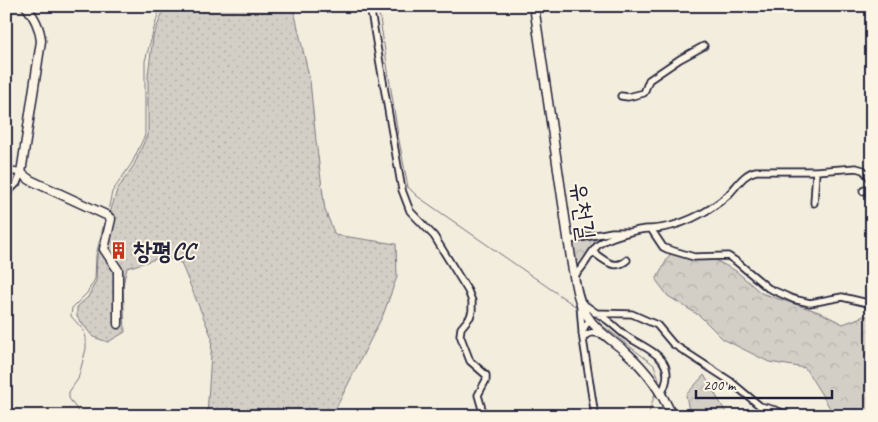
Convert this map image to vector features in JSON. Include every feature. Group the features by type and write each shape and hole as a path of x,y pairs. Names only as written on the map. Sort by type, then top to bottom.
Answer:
{"street":[{"path":"6,194 17,183 21,173 41,41 36,22 26,6"},
{"name":"유천길","path":"534,6 574,276 580,301 590,320 603,335 636,362 658,390 672,416"},
{"path":"371,12 402,190 410,211 438,242 470,295 472,311 470,317 461,328 460,335 470,360 486,375 486,380 478,395 484,416"},
{"path":"621,96 628,97 644,93 649,80 680,59 704,46"},
{"path":"6,168 21,173 30,180 111,219 104,249 118,270 118,324"},
{"path":"574,276 582,270 599,244 631,233 676,224 709,208 730,193 747,173 756,171 856,168 863,170 872,180"},
{"path":"814,203 816,170"},
{"path":"863,191 872,186"},
{"path":"651,228 663,247 667,249 694,257 724,256 732,258 768,288 799,301 814,303 842,297 872,304"},
{"path":"569,240 612,232 631,233"},
{"path":"593,252 618,266 627,260"},
{"path":"580,301 627,336 658,354 664,362 666,374 666,387 658,390"},
{"path":"580,301 583,336 595,416"},
{"path":"595,313 632,314 657,325 677,348 730,381 760,406 790,416"},
{"path":"583,336 586,324 590,320"},
{"path":"583,336 591,332 603,335"}],"green space":[{"path":"165,6 293,6 310,81 325,210 335,235 396,244 397,277 383,315 332,416 207,416 212,338 181,263 162,257 127,268 123,285 125,332 108,342 93,337 77,317 77,307 88,297 96,281 97,256 117,190 134,165 148,133 148,75 153,37"},
{"path":"614,234 600,241 576,272 572,244"},
{"path":"670,254 706,255 736,271 761,293 819,312 843,324 864,316 872,316 872,416 835,416 805,368 769,362 723,339 700,316 668,296 656,280"},
{"path":"704,375 728,416 690,416 686,395"}],"waterway":[{"path":"108,211 112,192 132,163 145,135 145,61 161,6"},
{"path":"378,6 408,187 417,196 578,308"},
{"path":"81,416 69,398 69,392 78,379 86,349 86,338 84,331 71,316 72,308 87,293 95,279 96,255 105,220"},
{"path":"594,319 654,365 659,379 658,384"},
{"path":"648,416 656,390"}],"place":[{"name":"창평CC","path":"119,251"}]}
